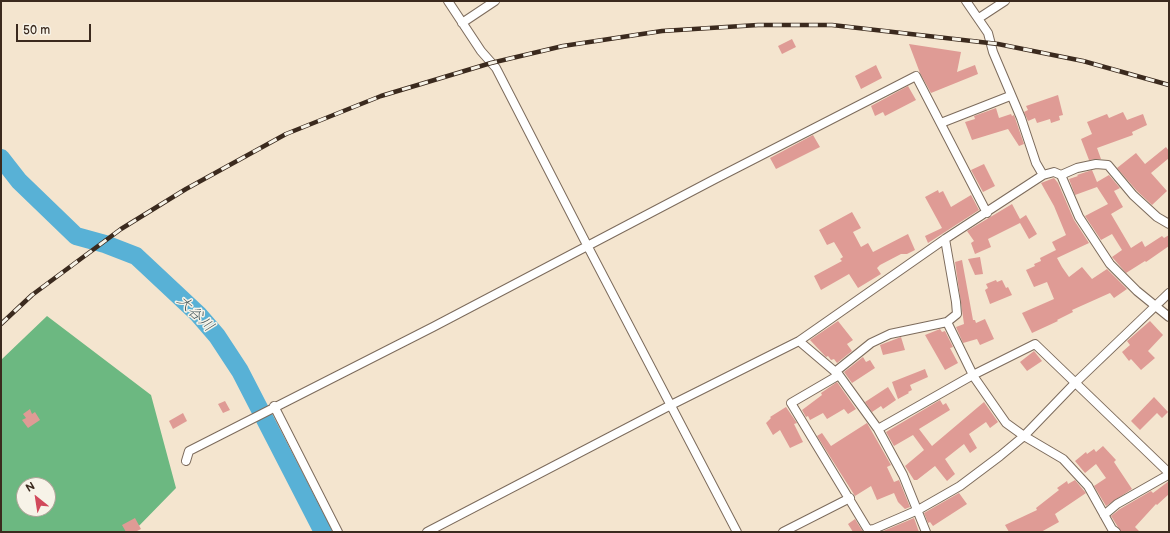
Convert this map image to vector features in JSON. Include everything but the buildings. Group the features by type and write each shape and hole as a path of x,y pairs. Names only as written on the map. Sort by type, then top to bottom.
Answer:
{"street":[{"path":"448,1 481,51 496,68 586,245 737,532"},
{"path":"462,23 495,1"},
{"path":"966,1 988,32 993,52 1010,96 1021,118 1036,163 1043,175"},
{"path":"979,18 1004,1"},
{"path":"186,461 189,451 916,76 987,212"},
{"path":"941,124 1010,96"},
{"path":"1061,176 1077,168 1096,164 1108,165 1132,195 1157,217 1169,224"},
{"path":"427,532 671,405 799,342 945,239 1043,175 1054,172 1061,176 1079,217 1110,264 1169,317"},
{"path":"945,239 957,314 947,322 890,334 871,343 837,374 791,403 868,530 918,510 960,486 1024,436 1076,382 1169,293"},
{"path":"947,322 973,375 1006,423 1024,436 1063,459 1088,486 1104,515 1116,532"},
{"path":"799,342 837,374 878,429 903,475 926,532"},
{"path":"878,429 973,375 1035,344 1167,471 1168,475 1117,504 1104,515"},
{"path":"272,408 338,532"},
{"path":"783,532 850,498"}],"green space":[{"path":"47,316 151,395 176,488 133,532 1,532 1,360"}],"waterway":[{"name":"大谷川","path":"1,158 19,181 76,236 105,244 136,256 198,314 217,336 240,371 323,532"}],"railway":[{"path":"1,324 32,295 121,229 186,189 286,134 381,96 491,63 563,46 662,31 758,25 832,25 998,44 1083,61 1169,85"}]}
